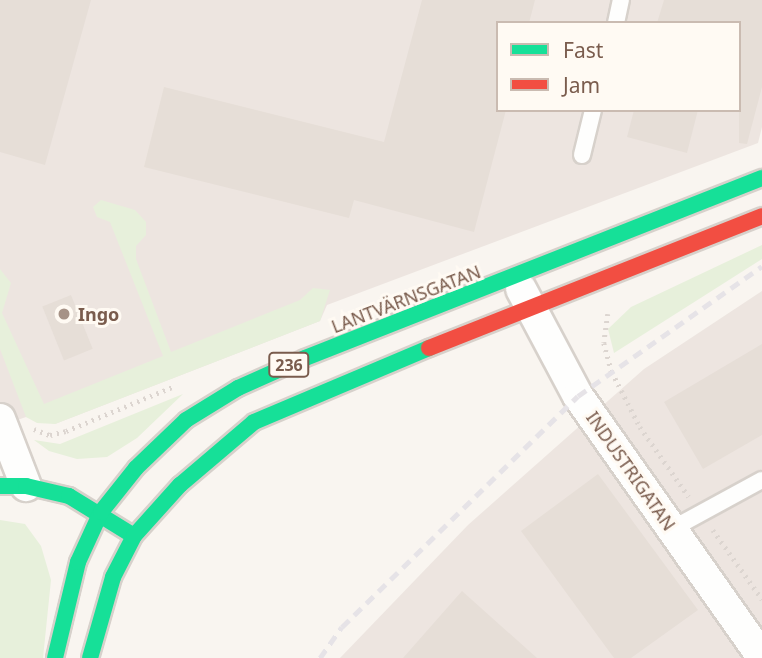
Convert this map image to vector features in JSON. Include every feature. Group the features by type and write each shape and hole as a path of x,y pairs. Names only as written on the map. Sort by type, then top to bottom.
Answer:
{"main road":[{"name":"LANTVÄRNSGATAN","path":"101,512 136,468 186,420 238,388 762,178"},
{"name":"236","path":"90,658 113,577 134,536 209,457 254,422 762,215"},
{"path":"13,486 69,496 101,512 134,536"},
{"name":"236","path":"55,658 78,562 101,512"}],"street":[{"name":"INDUSTRIGATAN","path":"515,277 578,396 762,657"},
{"path":"0,419 13,486"}],"lane":[{"path":"616,21 621,0"},
{"path":"582,155 593,112"},
{"path":"672,530 762,481"}],"path":[{"path":"613,310 605,316 603,328 612,372 640,427 762,599"}],"shaded area":[{"path":"0,0 762,0 762,127 758,143 327,305 320,321 55,424 26,417 0,426"},
{"path":"762,291 762,658 340,658 468,525 644,369"}],"green space":[{"path":"101,200 135,210 146,222 146,235 136,246 136,259 171,352 300,300 313,288 330,290 320,321 55,424 37,423 26,417 0,349 0,269 11,283 2,313 44,404 163,356 110,222 97,217 93,207"},
{"path":"762,245 762,259 614,353 608,329 631,307"},
{"path":"183,394 137,438 107,457 77,459 49,451 34,440 60,444"},
{"path":"0,520 25,524 41,546 51,580 43,658 0,658"}],"building":[{"path":"0,0 91,0 45,165 0,152"},
{"path":"422,0 535,0 530,21 496,21 496,112 505,112 474,232 354,200 349,218 144,167 164,87 384,142"},
{"path":"664,0 762,0 762,87 747,144 739,143 741,21 658,21"},
{"path":"633,112 697,112 687,153 627,137"},
{"path":"71,295 93,349 64,360 42,307"},
{"path":"762,344 762,435 703,469 664,402"},
{"path":"598,474 698,610 631,658 614,658 521,531"},
{"path":"462,591 537,658 403,658"}],"railway":[{"path":"320,658 342,627 578,396 762,266"}],"traffic: fast":[{"path":"55,658 78,562 101,512 136,468 186,420 238,388 305,358 762,178"},
{"path":"90,658 113,577 134,536 180,485 254,422 429,348"},
{"path":"0,486 26,486 69,496 134,536"}],"traffic: jam":[{"path":"429,348 762,216"}],"place":[{"name":"Ingo","path":"64,314"}]}
